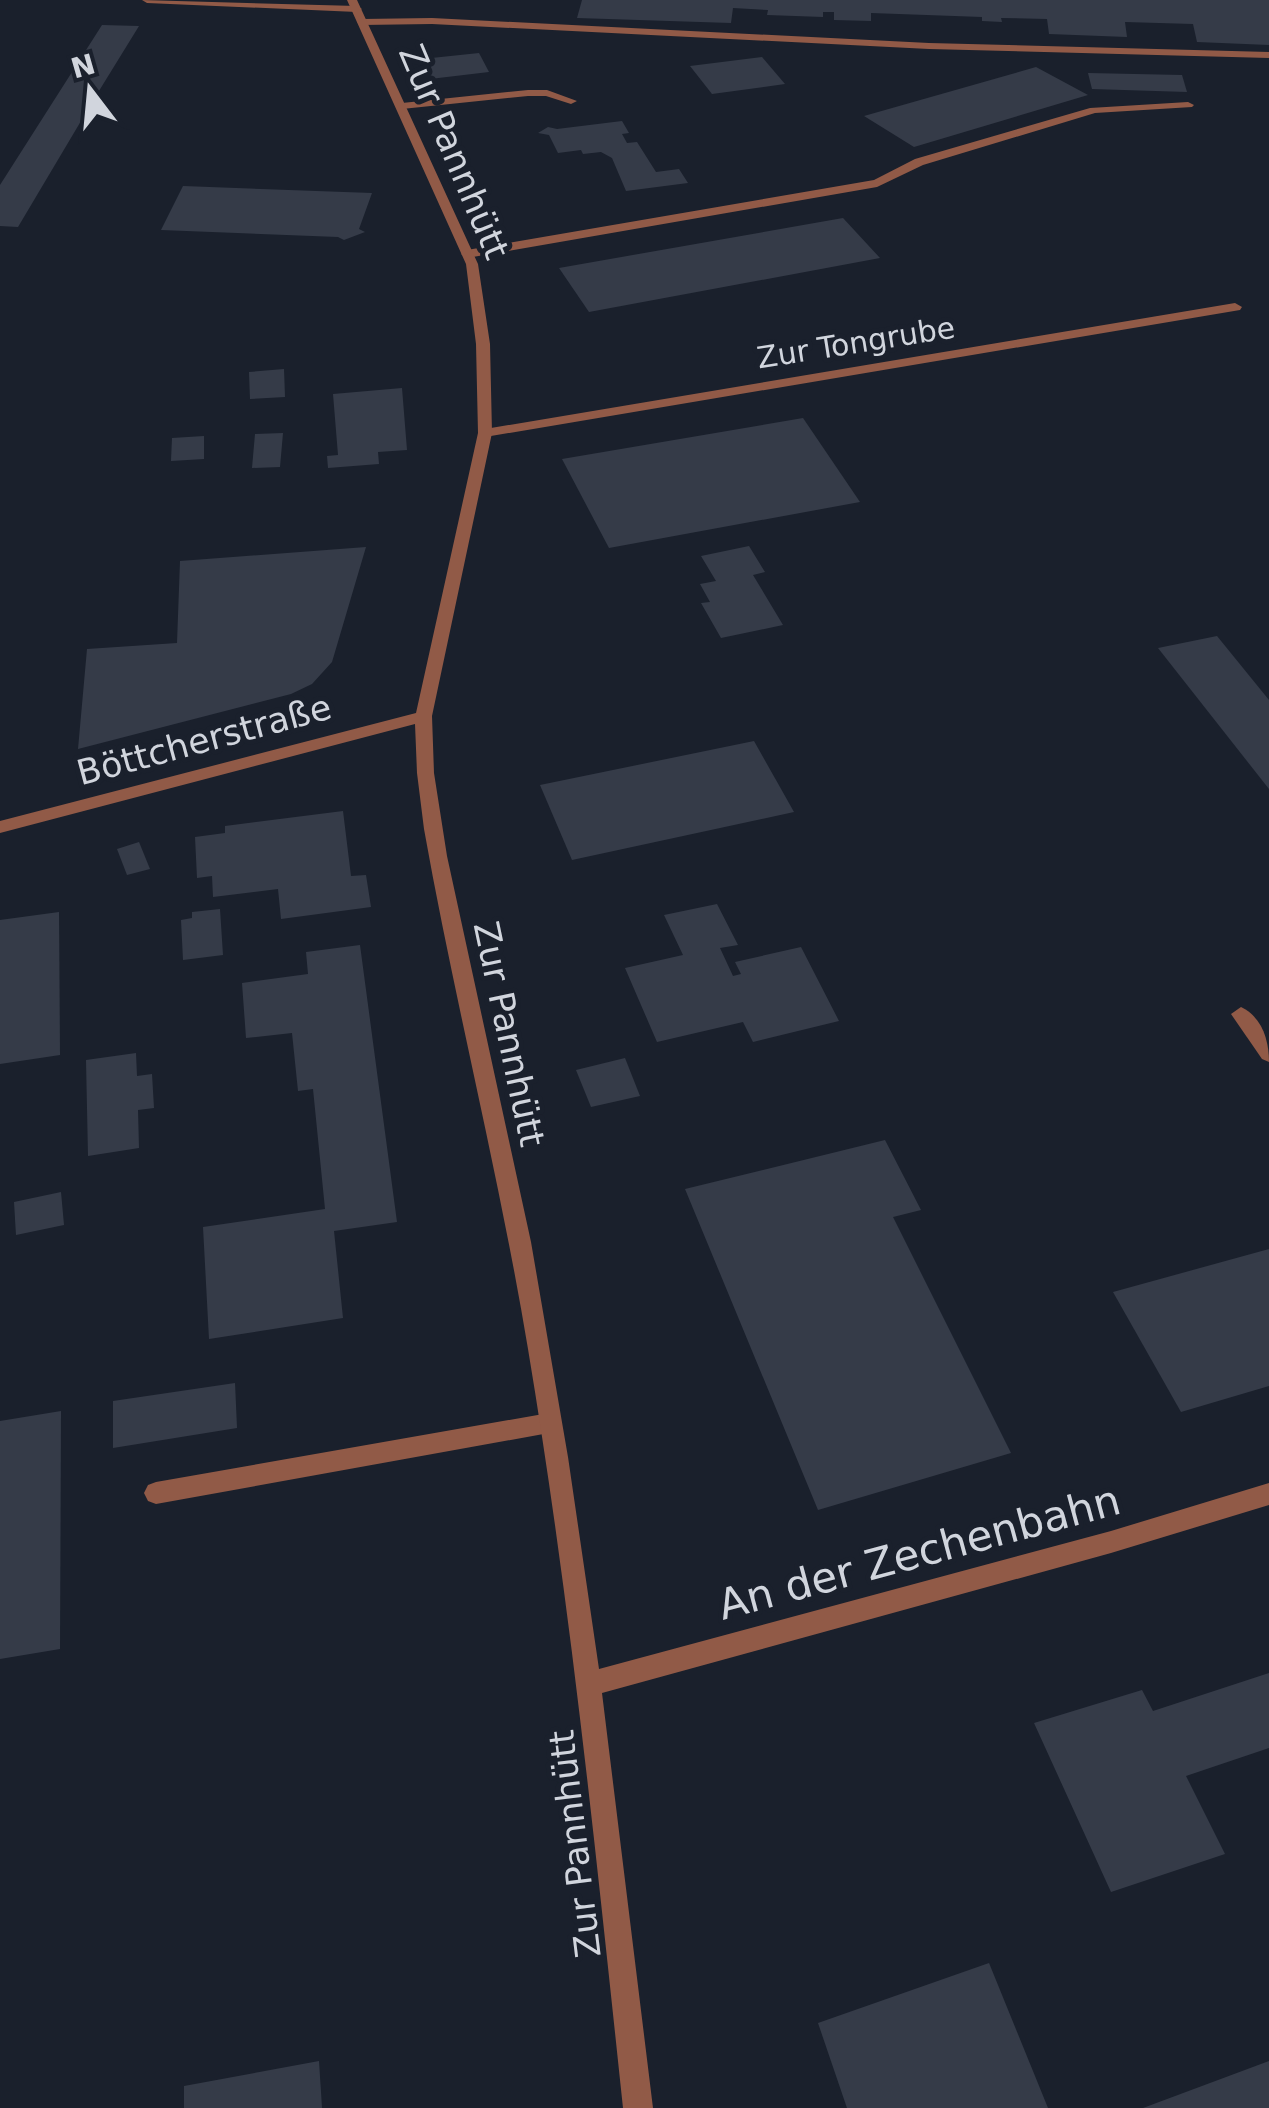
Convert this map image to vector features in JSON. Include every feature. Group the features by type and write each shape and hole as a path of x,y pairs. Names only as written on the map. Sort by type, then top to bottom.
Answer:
{"street":[{"path":"146,0 357,10 432,21 929,46 1269,55"},
{"name":"Zur Pannhütt","path":"357,10 467,254 483,344 485,433 424,716 422,756 434,840 520,1243 549,1423 590,1684 638,2108"},
{"path":"402,106 528,93 547,93 571,101"},
{"path":"467,254 877,183 919,162 1094,110 1188,105"},
{"name":"Zur Tongrube","path":"485,433 1235,308"},
{"name":"Böttcherstraße","path":"0,826 424,716"},
{"path":"1241,1014 1269,1054"},
{"path":"156,1493 549,1423"},
{"name":"An der Zechenbahn","path":"590,1684 1111,1542 1269,1494"}],"building":[{"path":"582,0 1269,0 1269,45 1197,42 1193,24 1125,22 1127,37 1049,34 1047,19 1001,18 1002,22 982,21 982,17 871,13 871,21 834,20 834,12 823,12 823,17 767,15 768,10 733,8 731,23 577,18"},
{"path":"102,25 139,26 94,99 104,99 91,122 81,121 18,227 0,226 0,185"},
{"path":"479,53 489,72 430,79 422,59"},
{"path":"762,57 785,84 712,94 690,66"},
{"path":"1036,67 1088,95 914,147 864,116"},
{"path":"1088,73 1182,75 1187,92 1092,89"},
{"path":"622,121 629,133 622,134 627,143 637,142 656,172 679,169 688,183 626,191 612,158 601,152 583,154 581,150 558,153 549,135 538,133 548,127"},
{"path":"183,186 372,193 359,229 365,232 344,240 161,230"},
{"path":"843,218 880,258 589,312 559,268"},
{"path":"284,369 285,397 250,399 249,372"},
{"path":"402,388 407,450 378,452 379,464 328,468 327,456 338,455 333,394"},
{"path":"803,418 860,502 609,548 562,459"},
{"path":"283,433 280,467 252,468 255,434"},
{"path":"204,436 204,459 171,461 172,438"},
{"path":"749,546 765,572 753,575 783,625 721,638 701,603 710,602 700,584 716,581 701,556"},
{"path":"366,547 332,662 312,684 291,694 78,749 87,649 177,643 180,561"},
{"path":"1217,636 1269,700 1269,789 1158,648"},
{"path":"754,741 794,812 572,860 540,785"},
{"path":"343,811 351,876 366,875 371,907 281,919 278,889 213,897 212,876 197,878 195,837 225,833 225,826"},
{"path":"139,842 150,869 127,875 117,849"},
{"path":"717,904 738,945 720,948 733,976 741,974 735,962 801,947 839,1021 753,1042 743,1022 657,1042 625,968 683,955 664,915"},
{"path":"220,909 223,955 183,960 181,920 192,918 192,912"},
{"path":"59,912 60,1055 0,1064 0,920"},
{"path":"360,945 397,1222 334,1231 343,1318 209,1339 203,1227 325,1209 313,1089 298,1091 292,1033 246,1038 242,983 308,974 306,952"},
{"path":"136,1053 137,1076 152,1074 154,1108 138,1110 139,1148 88,1156 86,1060"},
{"path":"625,1058 640,1096 591,1107 576,1070"},
{"path":"885,1140 921,1210 893,1217 1011,1453 818,1510 685,1189"},
{"path":"61,1192 64,1225 16,1235 14,1202"},
{"path":"1269,1249 1269,1386 1181,1412 1113,1292"},
{"path":"235,1383 237,1428 113,1448 113,1401"},
{"path":"61,1411 60,1649 0,1659 0,1421"},
{"path":"1269,1673 1269,1748 1186,1776 1225,1854 1111,1892 1034,1723 1142,1690 1153,1711"},
{"path":"989,1963 1048,2108 847,2108 818,2023"},
{"path":"319,2061 322,2108 184,2108 184,2086"},
{"path":"1269,2061 1269,2108 1143,2108"}]}
